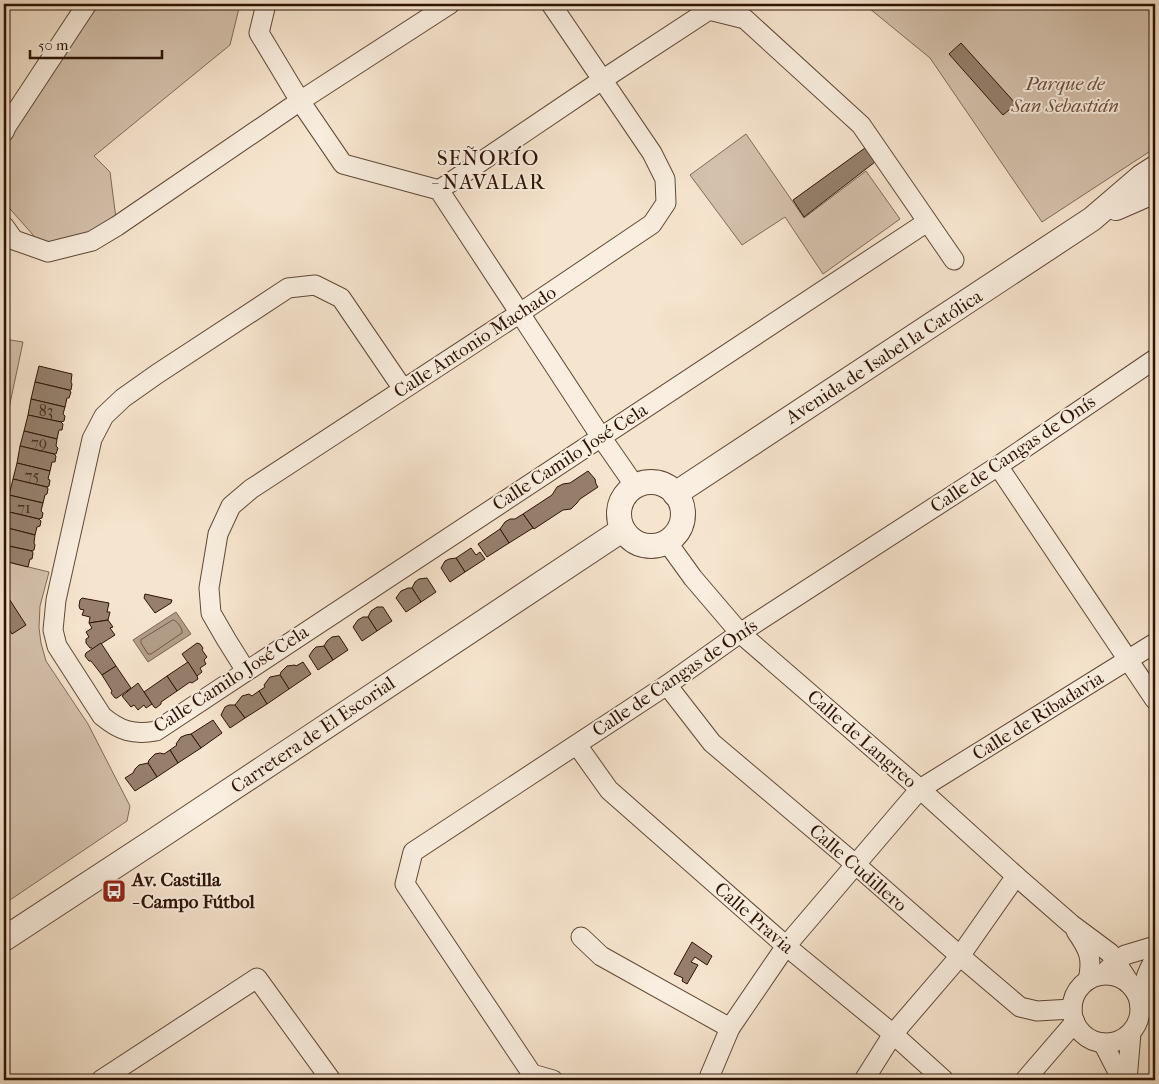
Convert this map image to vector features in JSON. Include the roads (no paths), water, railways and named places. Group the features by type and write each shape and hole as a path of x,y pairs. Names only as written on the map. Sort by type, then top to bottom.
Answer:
{"street":[{"path":"4,132 87,4"},
{"path":"266,4 259,33 300,101 343,164 439,190 635,486"},
{"path":"4,226 14,240 48,252 92,241 118,226 300,101 450,4"},
{"name":"Calle Antonio Machado","path":"246,671 211,613 209,588 218,534 231,506 251,489 652,224 666,203 666,180 652,153 550,4"},
{"path":"439,190 709,10 745,19 861,125 954,260"},
{"name":"Avenida de Isabel la Católica","path":"676,494 1092,219 1141,177 1155,168"},
{"name":"Avenida de Isabel la Católica","path":"1092,219 1155,191"},
{"name":"Calle Camilo José Cela","path":"403,389 342,298 315,285 288,288 157,374 123,398 104,416 92,439 56,600 53,630 57,646 102,716 112,725 133,732 156,731 927,222"},
{"name":"Calle de Cangas de Onís","path":"553,1080 532,1074 405,884 413,852 667,685 740,632 998,466 1155,359"},
{"path":"998,466 1155,700"},
{"path":"657,483 667,487 676,494 681,504 683,515 681,526 667,542 655,546 642,545 631,539 622,530 619,510 627,492 635,486 657,483"},
{"name":"Carretera de El Escorial","path":"4,939 622,530"},
{"name":"Calle de Langreo","path":"667,542 694,578 740,632 1071,924"},
{"name":"Calle de Ribadavia","path":"708,1080 730,1028 786,946 920,789 1155,643"},
{"name":"Calle Cudillero","path":"667,685 712,742 1020,1007 1073,1016"},
{"name":"Calle Pravia","path":"577,745 608,790 786,946 944,1080"},
{"path":"864,1080 892,1034 960,956 1016,876"},
{"path":"1071,924 1110,953 1116,963 1137,997 1140,1015 1131,1033 1123,1039 1113,1042 1094,1041 1086,1037 1079,1030 1073,1016 1074,998 1080,988 1116,963 1125,955 1151,951"},
{"path":"1071,924 1083,942 1090,958 1094,978"},
{"path":"581,937 601,956 730,1028"},
{"path":"1094,941 1115,949 1151,951"},
{"path":"1137,997 1146,976 1151,951"},
{"path":"1094,978 1109,976 1118,978 1126,982 1137,997"},
{"path":"101,1080 257,978 331,1080"},
{"path":"1025,1080 1073,1016"},
{"path":"1127,1080 1131,1033"},
{"path":"1104,1043 1122,1080"}],"water":[{"path":"176,612 191,634 148,662 133,640"}],"place":[{"name":"Av. Castilla - Campo Fútbol","path":"114,891"}],"district":[{"name":"SEÑORÍO - NAVALAR","path":"488,170"}],"park label":[{"name":"Parque de San Sebastián","path":"1065,95"}]}
